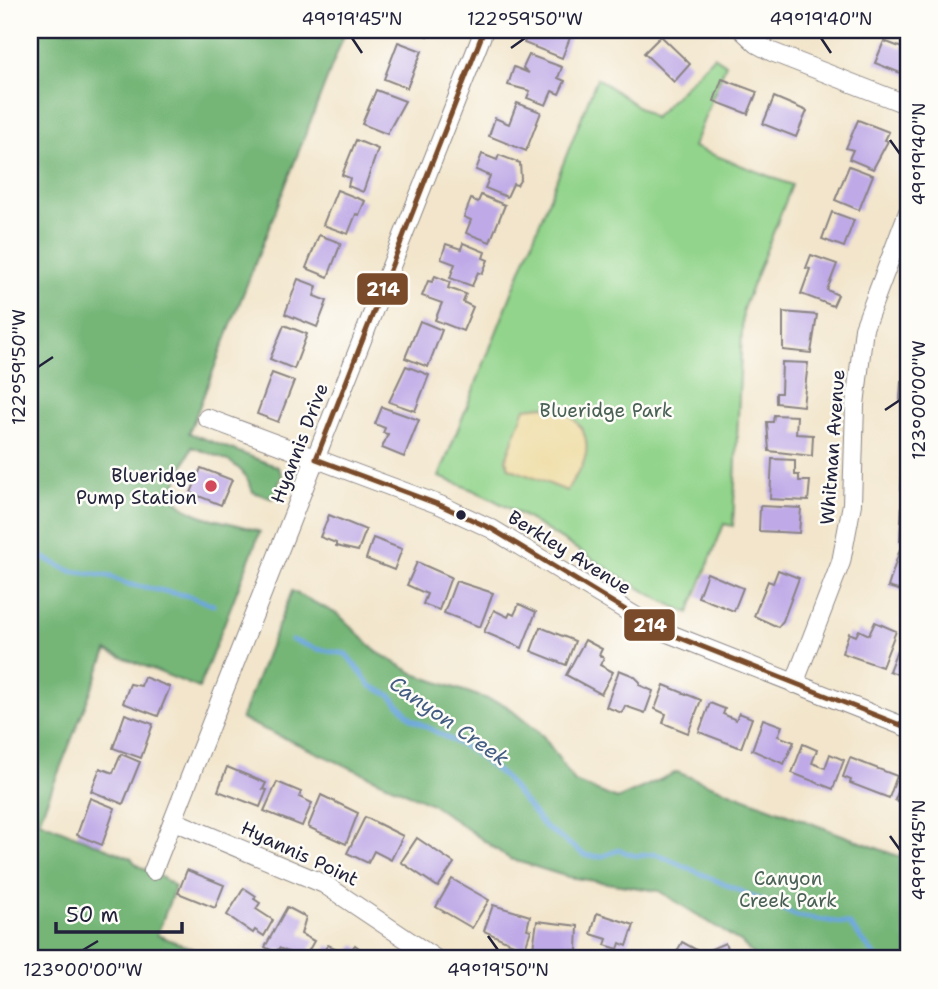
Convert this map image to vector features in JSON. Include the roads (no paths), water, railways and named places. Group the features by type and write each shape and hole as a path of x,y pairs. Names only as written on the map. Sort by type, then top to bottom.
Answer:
{"street":[{"name":"Hyannis Drive","path":"153,871 484,30"},
{"path":"742,30 757,44 772,52 908,104"},
{"name":"Whitman Avenue","path":"794,684 844,553 852,504 855,405 864,328 908,212"},
{"name":"Berkley Avenue","path":"207,418 440,505 492,528 655,628 908,728"},
{"name":"Hyannis Point","path":"174,821 324,884 436,959"}],"waterway":[{"name":"Canyon Creek","path":"30,551 70,571 109,576 127,584 189,596 213,605"},
{"name":"Canyon Creek","path":"292,640 317,649 346,654 371,686 390,695 412,719 472,751 504,777 545,827 585,855 600,857 619,850 636,856 656,854 797,916 849,924 878,959"}],"place":[{"name":"Blueridge Pump Station","path":"211,486"}],"park label":[{"name":"Blueridge Park","path":"606,410"},
{"name":"Canyon Creek Park","path":"788,889"}]}
